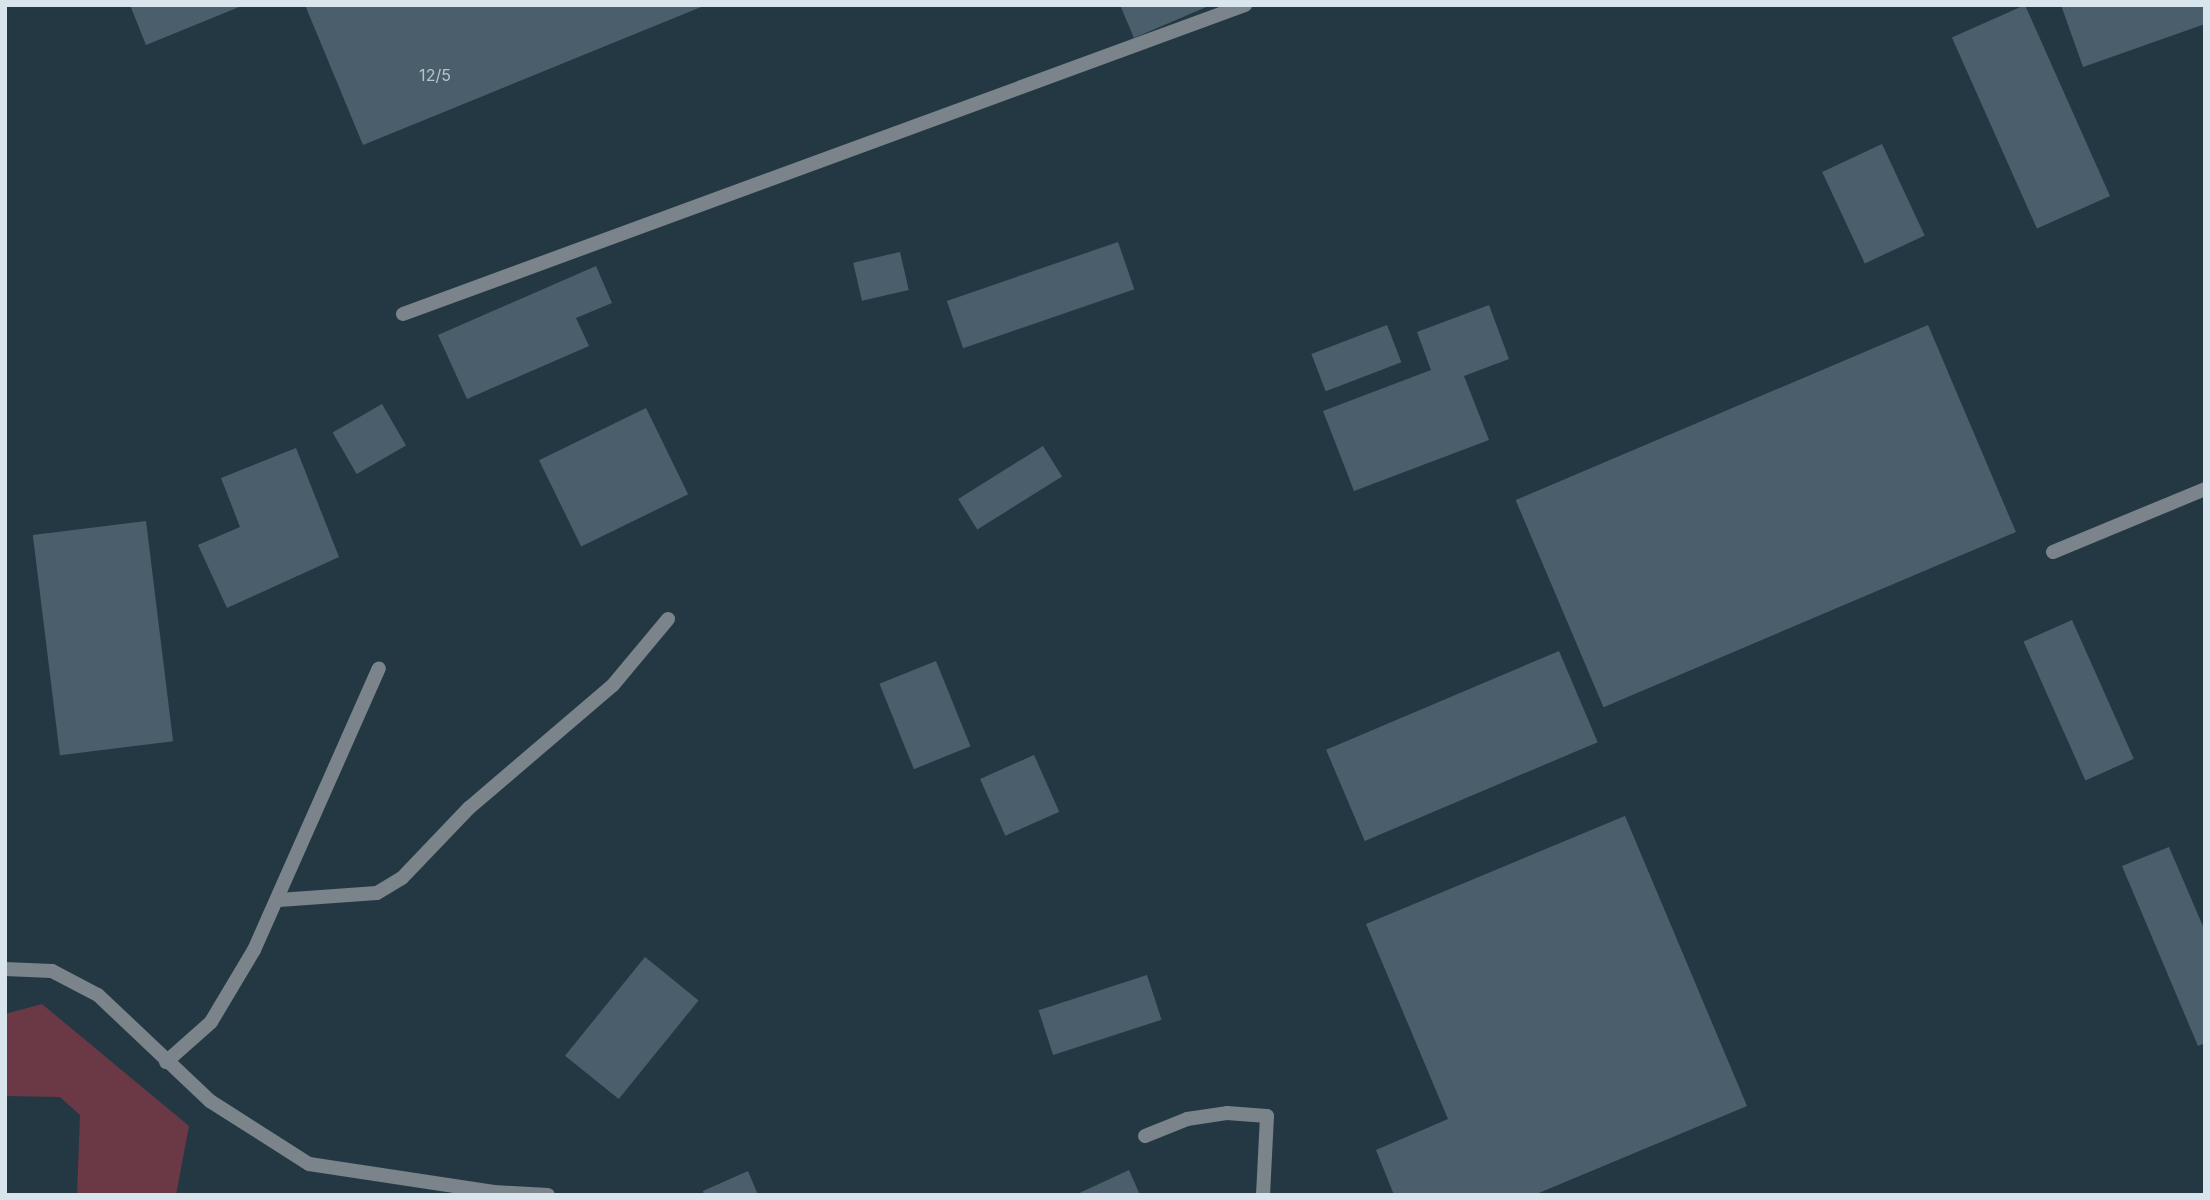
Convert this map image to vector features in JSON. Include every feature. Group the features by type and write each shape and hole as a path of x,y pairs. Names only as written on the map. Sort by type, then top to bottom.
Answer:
{"lane":[{"path":"403,314 1130,51 1245,5"},
{"path":"2053,552 2205,489"},
{"path":"279,900 377,892 402,878 469,808 613,685 668,619"},
{"path":"166,1062 211,1022 279,900 379,668"},
{"path":"5,968 52,971 98,995 210,1101 309,1164 494,1192 548,1195"},
{"path":"1146,1136 1187,1119 1227,1113 1267,1116 1263,1195"}],"shaded area":[{"path":"42,1004 189,1126 176,1195 77,1195 80,1115 60,1097 5,1096 5,1014"}],"building":[{"path":"130,5 244,5 146,45"},
{"path":"305,5 706,5 363,145"},
{"path":"1120,5 1211,5 1134,38"},
{"path":"2025,5 2110,196 2037,228 1952,38"},
{"path":"2061,5 2205,5 2205,24 2083,67"},
{"path":"1882,144 1925,236 1865,263 1822,172"},
{"path":"1118,242 1134,289 963,348 947,301"},
{"path":"900,252 909,290 862,301 853,263"},
{"path":"596,266 612,303 576,318 589,346 467,399 438,335"},
{"path":"1489,305 1509,359 1464,376 1489,440 1354,491 1323,411 1431,370 1417,332"},
{"path":"1387,325 1401,362 1326,391 1311,354"},
{"path":"1928,325 2016,532 1604,707 1516,500"},
{"path":"382,404 406,446 357,474 333,432"},
{"path":"646,408 688,494 581,546 539,460"},
{"path":"1043,446 1062,477 977,530 958,499"},
{"path":"296,448 339,557 227,608 198,545 240,527 221,478"},
{"path":"146,521 173,741 60,755 33,535"},
{"path":"2072,620 2134,759 2085,780 2024,642"},
{"path":"1559,651 1598,742 1365,841 1326,750"},
{"path":"936,661 970,746 914,769 879,684"},
{"path":"1034,755 1059,812 1005,836 980,779"},
{"path":"1625,816 1747,1106 1534,1195 1394,1195 1376,1150 1448,1119 1366,924"},
{"path":"2169,847 2205,931 2205,1043 2198,1046 2122,866"},
{"path":"645,957 699,1000 619,1099 565,1056"},
{"path":"1147,975 1162,1020 1053,1055 1039,1010"},
{"path":"1129,1170 1140,1195 1075,1195"},
{"path":"748,1171 758,1195 704,1195 703,1191"}]}
